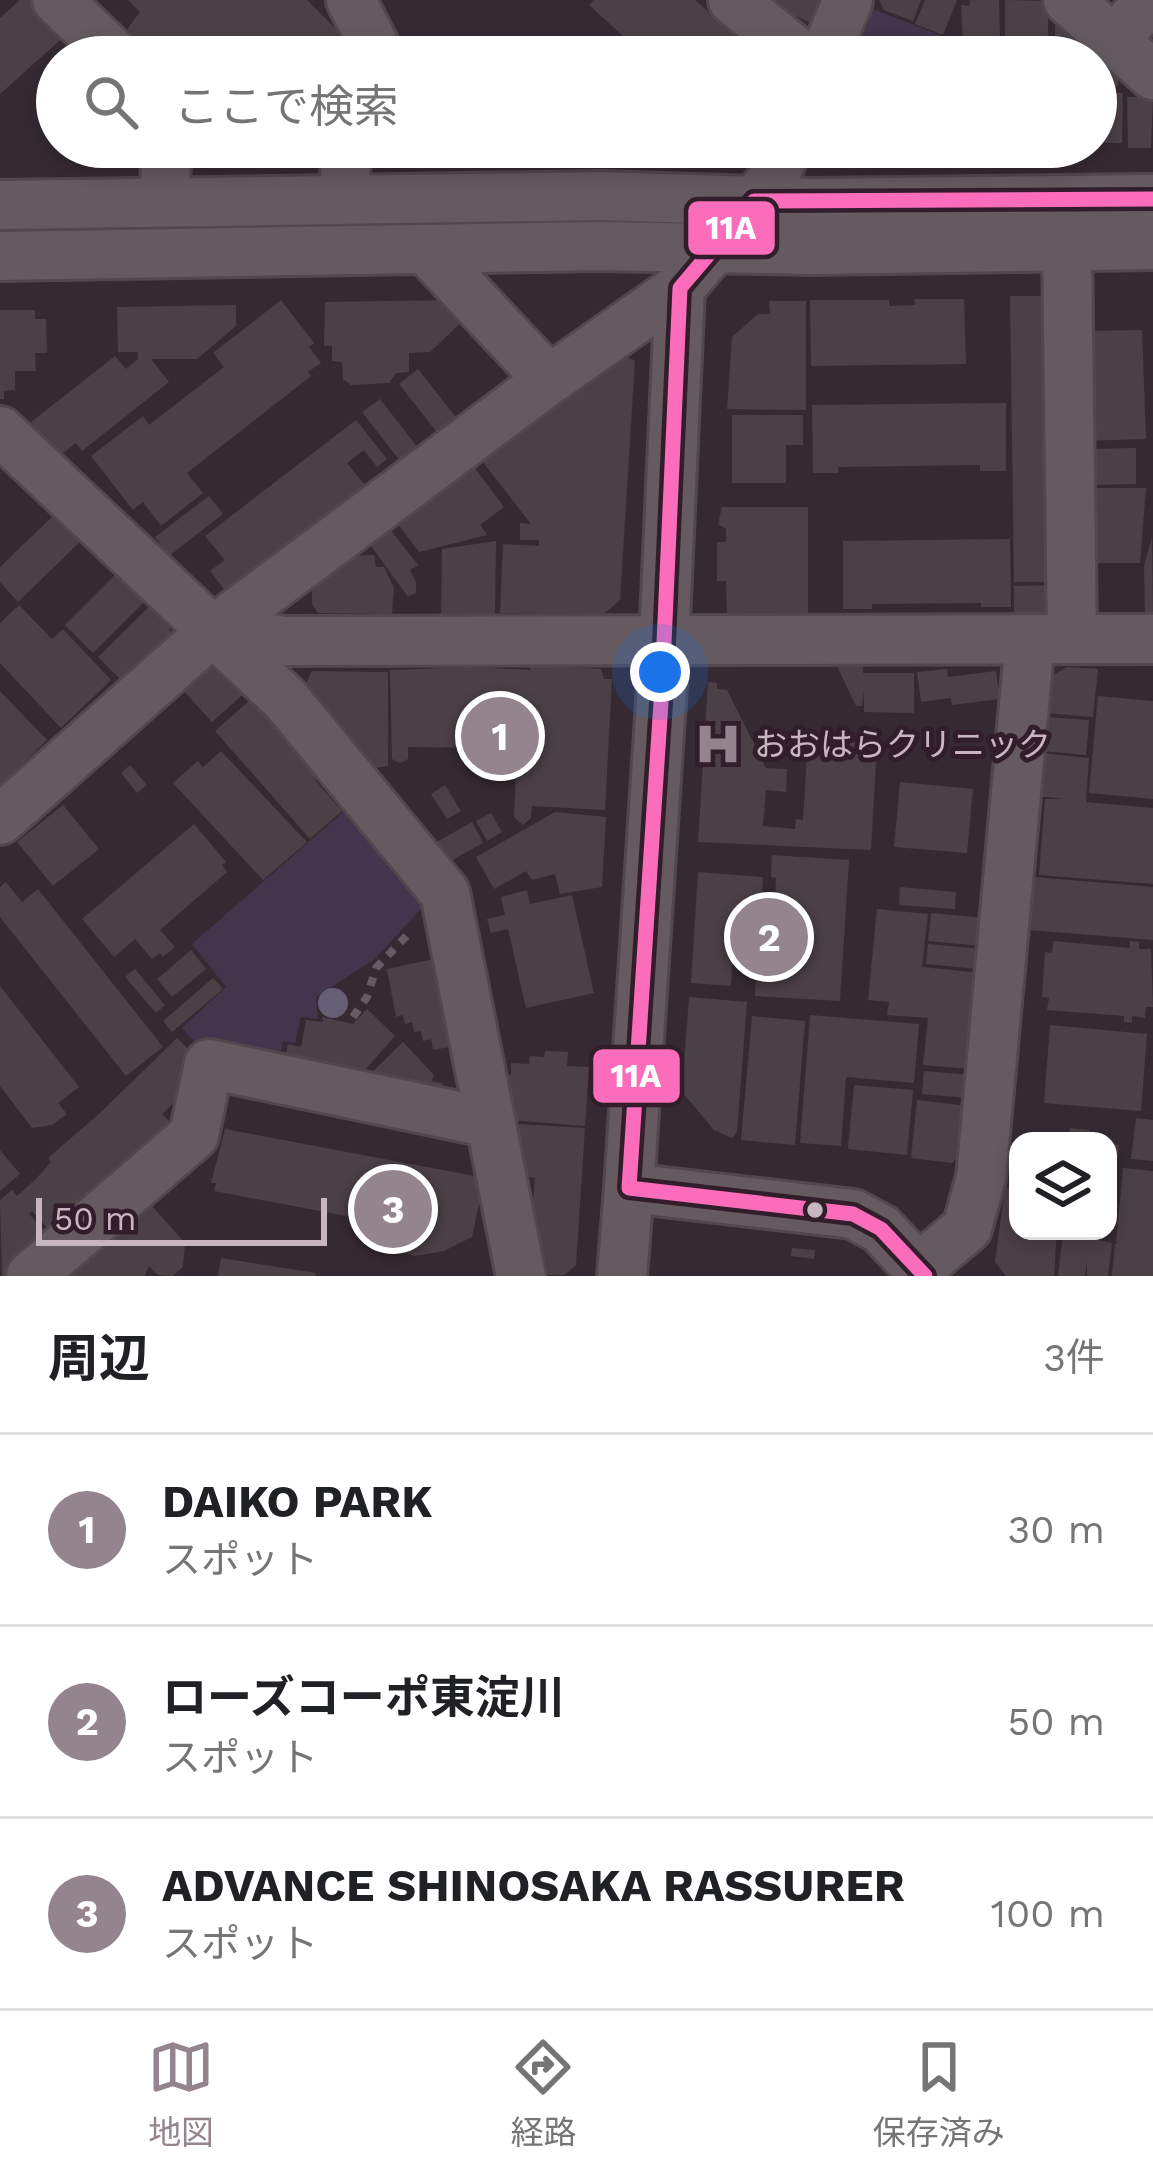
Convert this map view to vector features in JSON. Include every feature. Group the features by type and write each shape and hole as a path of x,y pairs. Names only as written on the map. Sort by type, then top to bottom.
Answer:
{"street":[{"path":"57,0 95,36"},
{"path":"351,0 369,36"},
{"path":"733,0 777,36"},
{"path":"833,36 848,0"},
{"path":"1068,0 1110,36"},
{"path":"1117,36 1150,0"},
{"path":"1117,42 1153,75"},
{"path":"164,202 166,168"},
{"path":"345,168 346,199"},
{"path":"0,820 213,631 680,288 778,168"},
{"path":"0,205 601,196 754,201 1153,199"},
{"path":"628,1188 853,1214 881,1228 922,1272 968,1228 981,1178 1051,639 1066,245"},
{"path":"0,256 600,246 713,250 1153,245"},
{"path":"426,249 549,380"},
{"path":"622,1276 664,640 680,288"},
{"path":"0,431 286,700 445,893 521,1276"},
{"path":"213,631 286,641 1153,639"},
{"path":"32,1276 194,1136 209,1064 490,1123"}],"path":[{"path":"353,1017 367,997 376,968 445,893"}],"shaded area":[{"path":"860,4 942,36 848,36"},
{"path":"351,805 429,900 375,959 316,997 318,1019 301,1017 295,1043 283,1041 276,1070 205,1053 182,1028 226,987 192,944"}],"building":[{"path":"20,0 36,0 67,34 36,36 36,62 0,94 0,18"},
{"path":"128,0 307,0 343,36 128,36 140,12"},
{"path":"594,0 695,0 736,36 623,36 589,5"},
{"path":"759,0 831,0 820,27"},
{"path":"879,0 921,0 913,21 884,10"},
{"path":"925,0 957,0 943,35 915,24"},
{"path":"970,0 999,0 1000,36 963,36 961,5 969,6"},
{"path":"1005,0 1048,1 1048,36 1005,36"},
{"path":"1074,23 1074,36 1055,36 1055,24"},
{"path":"1117,93 1123,93 1122,143 1117,143"},
{"path":"1127,97 1153,97 1151,148 1128,148"},
{"path":"1010,296 1051,296 1058,582 1014,582"},
{"path":"914,299 964,299 966,364 811,366 810,300 889,300 889,306 915,305"},
{"path":"281,300 314,343 309,347 321,363 308,372 311,376 187,473 203,493 161,526 143,502 133,510 91,456 143,416 149,425 224,367 213,353"},
{"path":"457,300 467,317 430,352 409,353 409,372 396,373 389,383 351,385 343,379 342,362 332,361 332,346 324,346 325,302"},
{"path":"769,301 806,301 806,410 727,409 732,337 758,314 770,314"},
{"path":"236,305 236,326 197,359 151,359 169,382 82,451 76,443 58,457 31,422 115,356 126,369 138,359 138,352 118,352 117,307"},
{"path":"0,310 35,310 35,319 46,319 47,353 35,353 36,371 15,371 15,390 4,391 4,399 0,399"},
{"path":"1142,330 1146,439 1081,441 1080,331"},
{"path":"610,349 635,361 620,600 604,614 500,613 503,544 539,546 539,540 520,540 520,523 531,524 476,453"},
{"path":"418,369 462,425 443,440 399,384"},
{"path":"380,399 422,453 404,466 362,412"},
{"path":"1006,403 1006,471 980,471 980,465 838,467 838,473 813,473 812,405"},
{"path":"732,415 803,415 803,445 786,445 786,483 732,483"},
{"path":"356,420 387,459 377,467 364,450 347,463 368,489 229,596 210,571 225,560 205,536"},
{"path":"1136,448 1136,484 1086,485 1086,449"},
{"path":"471,463 504,507 480,525 487,535 419,552 395,520"},
{"path":"1087,488 1146,488 1140,563 1088,563"},
{"path":"209,496 223,514 169,556 155,537"},
{"path":"722,507 808,507 808,616 727,616 726,581 717,581 717,542 726,542 726,529 718,524"},
{"path":"57,512 83,539 18,602 0,582 0,567"},
{"path":"388,527 418,565 410,570 416,593 408,597 369,543"},
{"path":"1152,537 1153,616 1145,616 1144,566"},
{"path":"1010,539 1011,607 872,604 872,609 843,609 843,541"},
{"path":"496,541 495,614 441,614 442,549"},
{"path":"374,555 376,567 384,567 394,588 392,614 318,613 312,604 312,586 326,567 348,564 347,556"},
{"path":"122,568 149,597 93,653 65,625"},
{"path":"1059,585 1050,615 1014,616 1014,586"},
{"path":"156,600 176,621 169,629 180,641 128,687 98,657"},
{"path":"19,605 52,639 63,629 111,680 61,728 0,663 0,623"},
{"path":"205,660 224,664 248,690 212,722 178,685"},
{"path":"836,664 863,665 863,673 914,673 914,713 864,712 864,691 862,706 856,706"},
{"path":"531,665 601,669 604,679 612,679 605,810 532,806 531,818 523,825 514,817 516,772 502,771 503,748 408,747 408,759 400,763 392,759 390,670 530,670"},
{"path":"1067,667 1098,669 1093,717 1045,713 1048,678"},
{"path":"947,669 948,677 996,671 1000,699 952,705 951,698 921,702 917,672"},
{"path":"312,671 388,672 388,766 370,769 303,690"},
{"path":"708,682 727,690 766,768 787,769 786,792 766,790 763,826 795,829 796,819 803,820 807,754 818,755 819,740 877,744 871,850 698,842"},
{"path":"0,691 47,740 0,786"},
{"path":"258,693 325,771 315,780 342,811 310,839 215,731"},
{"path":"1098,696 1153,701 1153,799 1089,793"},
{"path":"1046,717 1089,720 1086,755 1043,751"},
{"path":"221,751 307,842 263,880 173,783 198,761 203,767"},
{"path":"1040,753 1089,758 1086,802 1153,808 1153,884 1039,875 1045,799 1065,799 1037,796"},
{"path":"130,765 147,785 137,793 121,773"},
{"path":"900,782 973,789 967,853 894,847"},
{"path":"445,785 461,811 447,819 431,794"},
{"path":"63,805 99,849 53,886 17,842"},
{"path":"555,812 606,817 602,887 560,894 555,874 532,880 526,871 494,889 476,857"},
{"path":"491,813 502,832 487,841 476,821"},
{"path":"472,822 483,843 445,864 433,844"},
{"path":"194,824 226,862 222,865 227,872 160,930 175,947 163,957 160,953 152,959 135,939 114,957 82,919"},
{"path":"772,855 849,860 840,1001 755,996 756,981 766,982 768,955 733,953 731,986 691,983 698,872 763,877 761,920 774,921"},
{"path":"1034,877 1153,887 1153,940 1029,930"},
{"path":"6,882 22,902 38,889 163,1047 126,1076 0,917 0,887"},
{"path":"900,887 956,892 955,909 899,905"},
{"path":"527,890 530,904 572,895 594,993 526,1008 508,929 491,933 487,919 505,915 501,897"},
{"path":"877,909 928,914 922,967 981,973 971,1069 923,1065 928,1018 887,1015 889,1002 868,1000"},
{"path":"931,913 984,918 982,946 928,941"},
{"path":"1053,941 1130,948 1130,941 1139,942 1139,949 1151,949 1153,1007 1146,1007 1145,1018 1132,1016 1132,1023 1124,1022 1124,1016 1047,1010 1049,998 1042,997 1045,952 1052,953"},
{"path":"928,944 981,949 979,969 926,964"},
{"path":"191,950 206,969 172,997 157,979"},
{"path":"443,957 460,1045 433,1050 431,1039 423,1041 412,1022 405,1024 403,1015 396,1017 387,969"},
{"path":"135,969 165,1005 156,1013 125,977"},
{"path":"213,978 223,989 172,1032 163,1021"},
{"path":"0,986 79,1087 58,1103 67,1114 52,1125 32,1128 0,1086"},
{"path":"689,997 747,1002 737,1132 732,1138 714,1130 682,1092"},
{"path":"367,1009 395,1036 358,1078 284,1062 288,1044 301,1047 306,1020 323,1022 322,1017 353,1024"},
{"path":"810,1015 919,1024 914,1083 846,1077 841,1146 800,1143"},
{"path":"752,1016 805,1021 795,1145 741,1140"},
{"path":"1050,1025 1147,1034 1141,1111 1044,1103"},
{"path":"177,1038 193,1054 180,1097 162,1114 179,1132 58,1240 32,1211 29,1214 55,1242 17,1276 2,1276 0,1200 12,1190 17,1196 36,1179 51,1162 48,1158"},
{"path":"403,1042 434,1075 432,1081 443,1083 438,1106 366,1078"},
{"path":"545,1051 568,1052 567,1066 589,1067 585,1126 508,1120 504,1075 511,1075 511,1063 529,1064 530,1056 544,1057"},
{"path":"924,1071 970,1075 968,1098 922,1094"},
{"path":"854,1085 913,1090 907,1155 848,1149"},
{"path":"917,1100 968,1106 963,1153 952,1163 911,1158"},
{"path":"1136,1118 1153,1120 1153,1161 1131,1159"},
{"path":"519,1124 585,1128 576,1265 564,1275 549,1275 537,1264 530,1238 535,1178 518,1176"},
{"path":"225,1129 480,1177 483,1185 472,1237 444,1251 415,1256 398,1252 404,1227 214,1191 216,1183 211,1183"},
{"path":"0,1150 20,1174 0,1191"},
{"path":"1123,1168 1153,1171 1153,1276 1112,1276"},
{"path":"1005,1187 1009,1188 1009,1240 1056,1240 1054,1276 1006,1276 995,1262"},
{"path":"144,1197 185,1243 183,1267 173,1276 158,1275 149,1266 145,1276 53,1276"},
{"path":"1062,1240 1112,1243 1108,1276 1087,1276 1087,1261 1085,1276 1058,1276"},
{"path":"792,1248 815,1250 814,1259 791,1256"},
{"path":"221,1258 316,1273 218,1276"}],"transit line":[{"name":"11A","path":"925,1276 881,1229 853,1214 629,1188 662,687 680,288 754,201 1153,199"}],"place":[{"name":"DAIKO PARK","path":"500,736"},
{"name":"おおはらクリニック","path":"718,744"},
{"name":"ローズコーポ東淀川","path":"769,937"},
{"name":"ADVANCE SHINOSAKA RASSURER","path":"393,1209"}]}
